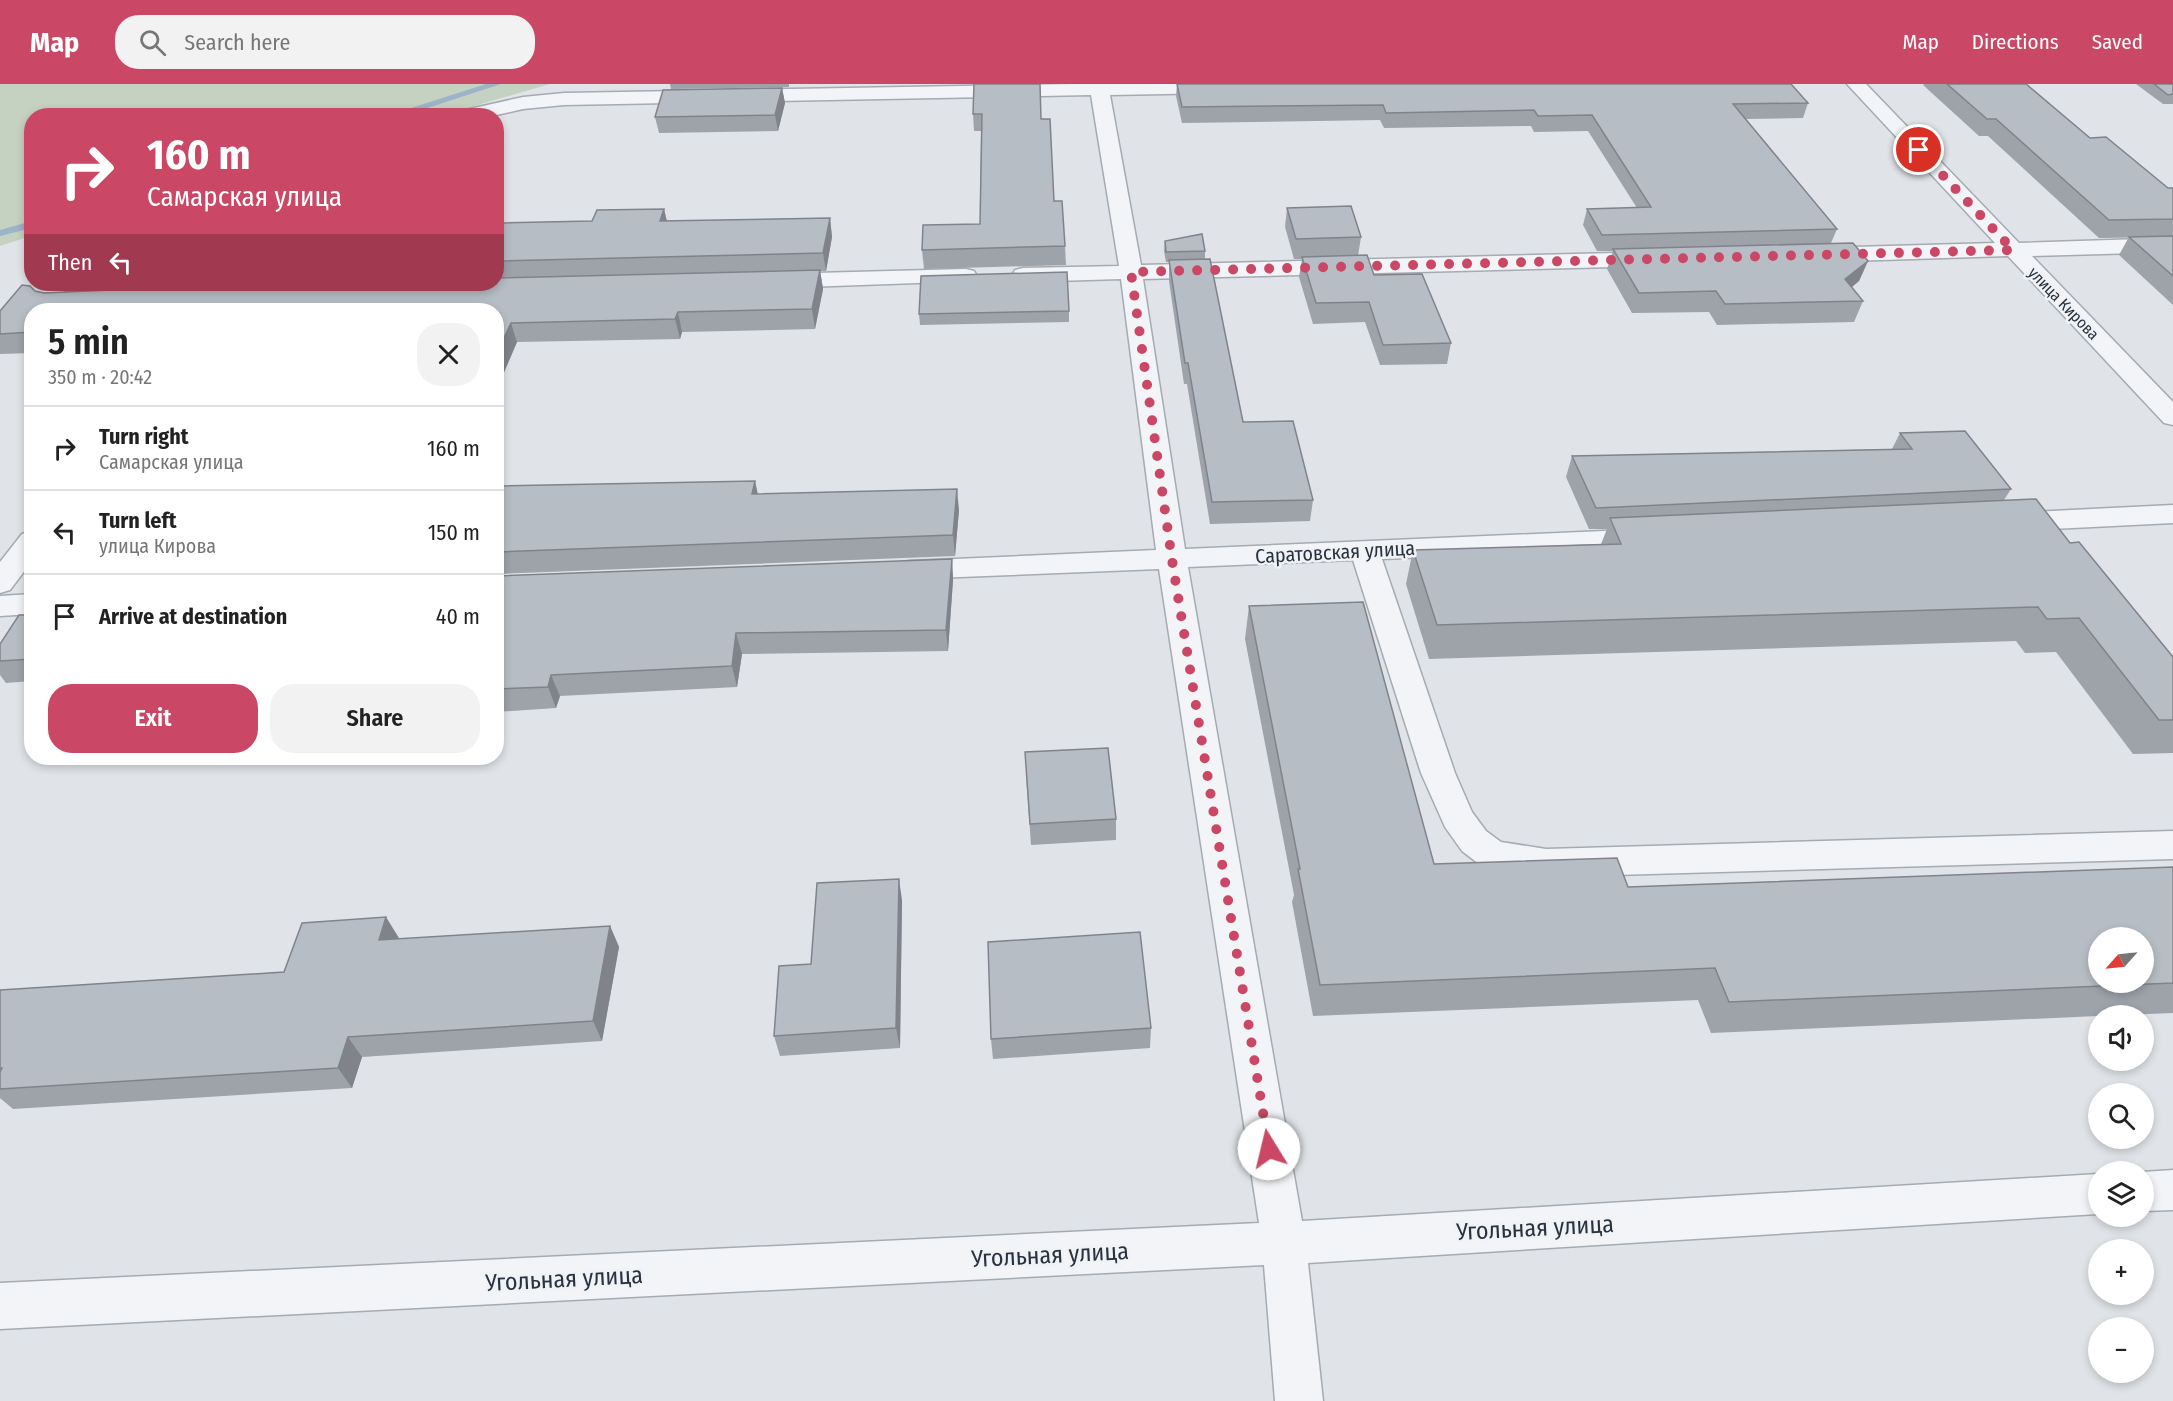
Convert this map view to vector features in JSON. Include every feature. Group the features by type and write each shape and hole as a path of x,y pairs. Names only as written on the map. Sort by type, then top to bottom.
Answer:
{"street":[{"name":"улица Кирова","path":"1856,84 2173,417"},
{"path":"500,108 564,99 1099,87 1242,87"},
{"path":"1099,87 1131,272 1172,560 1284,1244 1299,1401"},
{"path":"1799,255 2173,245"},
{"path":"761,282 1680,258"},
{"path":"1983,523 2173,514"},
{"name":"Саратовская улица","path":"888,571 1674,537"},
{"path":"0,583 24,551"},
{"path":"1365,551 1438,773 1457,818 1474,841 1492,854 1546,863 2173,845"},
{"path":"0,606 24,604"},
{"path":"2154,1191 2173,1190"},
{"name":"Угольная улица","path":"0,1306 1284,1244 2088,1195"}],"green space":[{"path":"0,84 550,84 467,108 24,108 24,238 0,246"}],"building":[{"path":"974,84 1040,84 1041,119 1050,119 1054,201 1062,201 1065,246 922,250 923,225 980,224 982,114 973,114"},
{"path":"1177,84 1791,84 1808,103 1733,104 1837,229 1602,235 1587,209 1651,207 1592,115 1538,116 1534,110 1386,113 1383,105 1182,107"},
{"path":"1947,84 2026,84 2090,138 2106,137 2168,188 2173,188 2173,219 2109,220 1996,119 1987,119"},
{"path":"2154,84 2173,84 2173,94 2168,95"},
{"path":"782,88 775,115 655,117 663,90"},
{"path":"1351,206 1361,237 1296,239 1287,208"},
{"path":"664,209 660,221 830,218 823,253 504,261 504,223 592,221 597,210"},
{"path":"1202,234 1205,251 1166,252 1165,241"},
{"path":"2173,236 2173,276 2129,237"},
{"path":"1853,243 1868,261 1845,279 1863,301 1725,304 1716,291 1639,293 1613,249"},
{"path":"1367,255 1374,275 1422,274 1451,343 1383,345 1369,302 1316,303 1302,257"},
{"path":"1210,259 1243,422 1293,421 1313,500 1212,502 1188,363 1185,363 1169,260"},
{"path":"820,270 812,309 678,312 675,319 511,323 504,338 504,303 24,303 24,332 0,334 0,311 22,285 24,285 24,291 44,293 89,291 504,291 504,278"},
{"path":"1067,272 1069,311 919,314 921,276"},
{"path":"1965,431 2011,489 1596,508 1572,456 1912,449 1900,433"},
{"path":"755,481 752,494 957,489 953,535 504,552 504,486"},
{"path":"2036,499 2070,543 2079,542 2173,657 2173,720 2159,720 2079,618 2047,619 2038,607 1437,625 1413,550 1621,544 1610,518"},
{"path":"952,559 946,630 736,633 732,666 551,675 548,687 504,689 504,576"},
{"path":"1363,602 1434,864 1617,858 1628,887 2173,867 2173,983 2154,984 2154,927 2088,927 2088,987 1729,1002 1715,968 1320,985 1298,869 1300,869 1249,606"},
{"path":"19,615 24,615 24,660 0,661 0,644"},
{"path":"1108,748 1116,819 1030,824 1025,752"},
{"path":"899,879 896,1028 774,1036 779,966 811,964 817,883"},
{"path":"386,917 379,940 610,926 593,1021 348,1037 338,1068 0,1089 2,1068 0,1068 0,990 284,972 302,923"},
{"path":"1140,932 1151,1028 991,1039 988,942"}],"waterway":[{"path":"417,108 496,84"},
{"path":"0,233 24,226"}],"route":[{"path":"1269,1149 1172,560 1131,272 2013,250 1919,150"}]}
